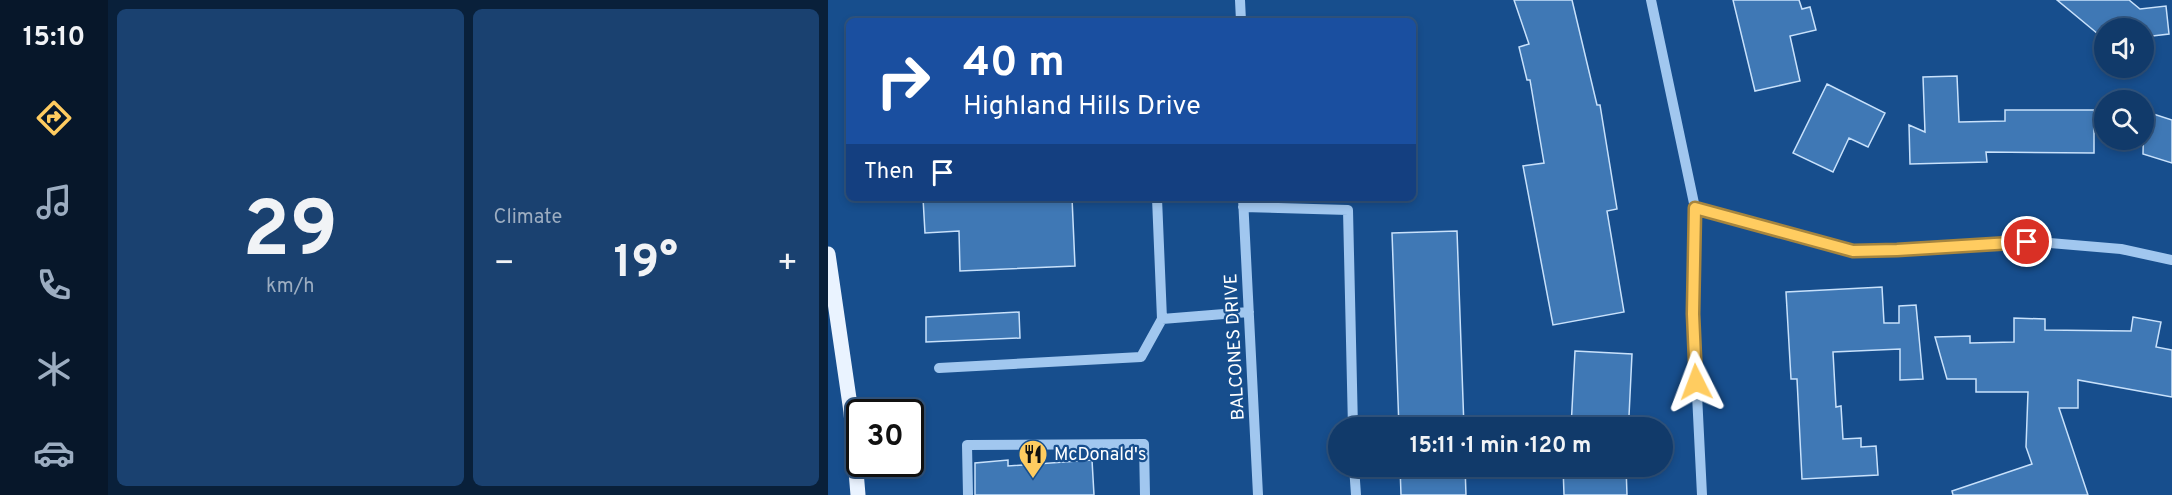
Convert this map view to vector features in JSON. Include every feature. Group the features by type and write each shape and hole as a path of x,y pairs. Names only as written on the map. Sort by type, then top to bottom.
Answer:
{"main road":[{"path":"828,254 851,412 858,495"}],"street":[{"path":"1240,0 1241,18"},
{"path":"1651,0 1695,208 1693,314 1702,495"},
{"path":"939,368 1141,357 1162,319 1157,201"},
{"path":"1243,203 1348,210 1353,417"},
{"name":"BALCONES DRIVE","path":"1243,203 1258,495"},
{"path":"1695,208 1853,251 2027,242 2121,249 2172,260"},
{"path":"1162,319 1249,312"},
{"path":"968,495 967,445 1144,444 1145,495"},
{"path":"1355,477 1356,495"}],"building":[{"path":"1514,0 1572,0 1597,105 1600,105 1617,209 1607,211 1624,312 1553,325 1523,166 1544,163 1530,80 1527,80 1519,47 1529,44"},
{"path":"1733,0 1799,0 1802,9 1810,7 1816,30 1790,36 1800,81 1755,91"},
{"path":"2057,0 2129,0 2140,9 2166,6 2169,34 2154,36 2154,18 2094,18 2094,31"},
{"path":"1957,76 1959,122 2005,121 2005,110 2094,110 2094,153 1986,152 1987,162 1910,164 1909,125 1925,132 1923,77"},
{"path":"1827,84 1885,113 1868,147 1849,138 1833,172 1793,153"},
{"path":"2154,114 2172,120 2172,163 2143,154 2143,150 2154,150"},
{"path":"923,201 1072,201 1075,266 960,271 959,231 925,233"},
{"path":"1457,231 1464,417 1399,417 1392,233"},
{"path":"1882,287 1884,323 1899,323 1899,306 1916,305 1923,379 1900,380 1900,349 1833,352 1836,407 1841,406 1843,439 1861,438 1861,447 1876,446 1878,475 1802,479 1797,379 1791,379 1786,292"},
{"path":"1019,312 1020,338 926,342 926,317"},
{"path":"2133,317 2161,322 2156,347 2172,350 2172,397 2078,380 2078,408 2059,408 2088,495 1953,495 1952,491 2032,464 2026,447 2028,392 1976,392 1976,379 1947,379 1935,337 1970,336 1970,343 2014,342 2014,318 2045,319 2045,330 2131,331"},
{"path":"1575,351 1632,354 1629,416 1572,417"},
{"name":"McDonald's","path":"1008,460 1008,466 1092,460 1094,495 975,495 975,463"},
{"path":"1400,477 1465,477 1466,495 1401,495"},
{"path":"1563,477 1626,477 1627,495 1564,495"}],"place":[{"name":"McDonald's","path":"1033,480"}],"route":[{"path":"1696,382 1693,314 1695,208 1853,251 2027,242"}]}
